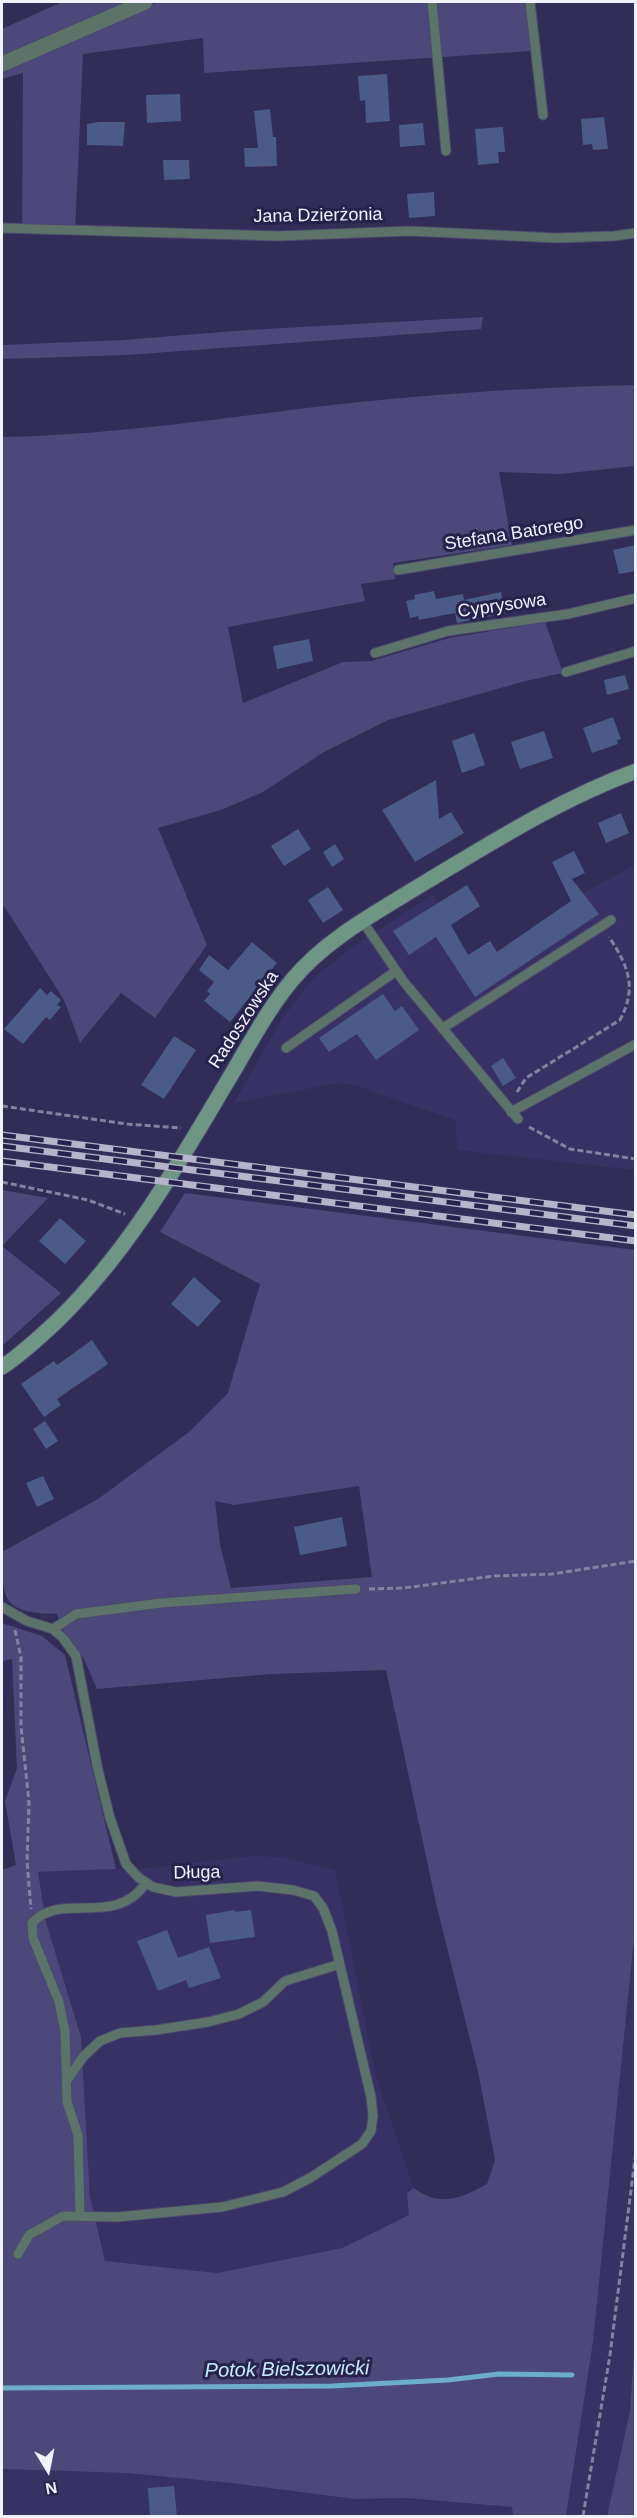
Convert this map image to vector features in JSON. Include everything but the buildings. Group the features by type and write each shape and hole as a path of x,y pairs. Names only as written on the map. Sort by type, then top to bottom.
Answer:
{"street":[{"path":"2,64 145,2"},
{"name":"Radoszowska","path":"2,1367 36,1341 72,1306 93,1283 140,1222 282,993 324,949 363,922 524,823 572,798 636,771"}],"lane":[{"path":"432,2 446,151"},
{"path":"530,2 543,115"},
{"name":"Jana Dzierżonia","path":"2,228 278,236 363,231 557,237 614,236 636,233"},
{"name":"Stefana Batorego","path":"398,570 636,530"},
{"name":"Cyprysowa","path":"375,653 448,631 568,614 636,598"},
{"path":"566,672 636,651"},
{"path":"443,1028 610,920"},
{"path":"363,922 396,971 515,1115 636,1044"},
{"path":"286,1048 396,971"},
{"path":"2,1607 27,1621 53,1629 76,1614 161,1603 356,1589"},
{"name":"Długa","path":"18,2254 29,2235 63,2216 117,2217 222,2207 283,2192 310,2178 362,2144 371,2131 374,2116 339,1964 323,1908 314,1896 293,1890 258,1886 176,1892 153,1887 126,1864 110,1818 98,1770 76,1656 53,1629"},
{"path":"80,2216 78,2135 67,2102 65,2031 59,2002 33,1938 32,1923 39,1915 53,1910 111,1907 129,1902 146,1883"},
{"path":"65,2085 83,2056 100,2041 120,2033 208,2022 239,2014 263,2002 285,1981 339,1964"}],"path":[{"path":"601,926 633,977 635,988 633,1000 620,1020 526,1078 516,1094 515,1115 538,1132 570,1149 636,1159"},
{"path":"2,1106 184,1130"},
{"path":"2,1182 88,1200 140,1222"},
{"path":"356,1589 404,1588 494,1576 552,1574 636,1561"},
{"path":"17,1633 21,1657 21,1727 29,1802 27,1861 32,1923"},
{"path":"583,2517 610,2355 636,2151"}],"shaded area":[{"path":"62,2 126,2 2,56 2,29"},
{"path":"159,2 527,2 531,51 204,73 203,38 83,54 75,232 22,234 23,73 2,79 2,73 66,41"},
{"path":"483,317 481,329 127,355 2,359 2,345 123,340 247,330"},
{"path":"635,385 635,466 560,474 499,472 512,545 393,563 395,579 361,584 365,601 228,627 243,703 343,662 371,661 449,638 545,622 563,673 525,681 388,720 324,752 263,792 221,810 158,828 207,945 155,1018 121,993 80,1043 64,1000 4,906 2,910 2,437 132,429 421,396"},
{"path":"635,865 635,1170 458,1150 455,1120 354,1085 338,1083 234,1103 282,1019 315,976 354,946 433,895 468,955 490,941 497,951 583,893"},
{"path":"2,1190 48,1198 2,1246"},
{"path":"185,1193 635,1250 636,1918 593,2342 566,2516 513,2516 512,2507 406,2498 354,2499 231,2483 127,2473 2,2469 2,1870 16,1865 5,1801 17,1768 12,1659 2,1661 2,1623 42,1636 65,1655 116,1869 38,1872 46,1922 81,2037 90,2197 105,2261 217,2273 342,2248 409,2215 407,2193 414,2188 433,2198 450,2199 487,2184 495,2160 478,2071 436,1903 386,1670 271,1674 97,1689 83,1657 63,1630 57,1614 26,1611 16,1607 5,1593 2,1552 98,1499 189,1432 228,1393 260,1284 160,1232","holes":["359,1486 372,1577 231,1588 220,1545 215,1501 234,1505"]},
{"path":"2,1246 61,1293 2,1346"},
{"path":"251,1856 282,1857 335,1870 376,2077 414,2188 407,2193 409,2215 342,2248 217,2273 105,2261 90,2197 81,2037 46,1922 38,1872 149,1868"},
{"path":"635,1918 636,2338 630,2411 607,2516 566,2516 593,2342"},
{"path":"635,2338 635,2516 607,2516 630,2411"},
{"path":"2,2469 127,2473 231,2483 354,2499 406,2498 512,2507 513,2516 2,2516"}],"waterway":[{"name":"Potok Bielszowicki","path":"2,2388 332,2386 448,2380 499,2374 572,2375"}],"railway":[{"path":"2,1135 636,1215"},
{"path":"2,1146 636,1226"},
{"path":"2,1161 636,1241"}]}
